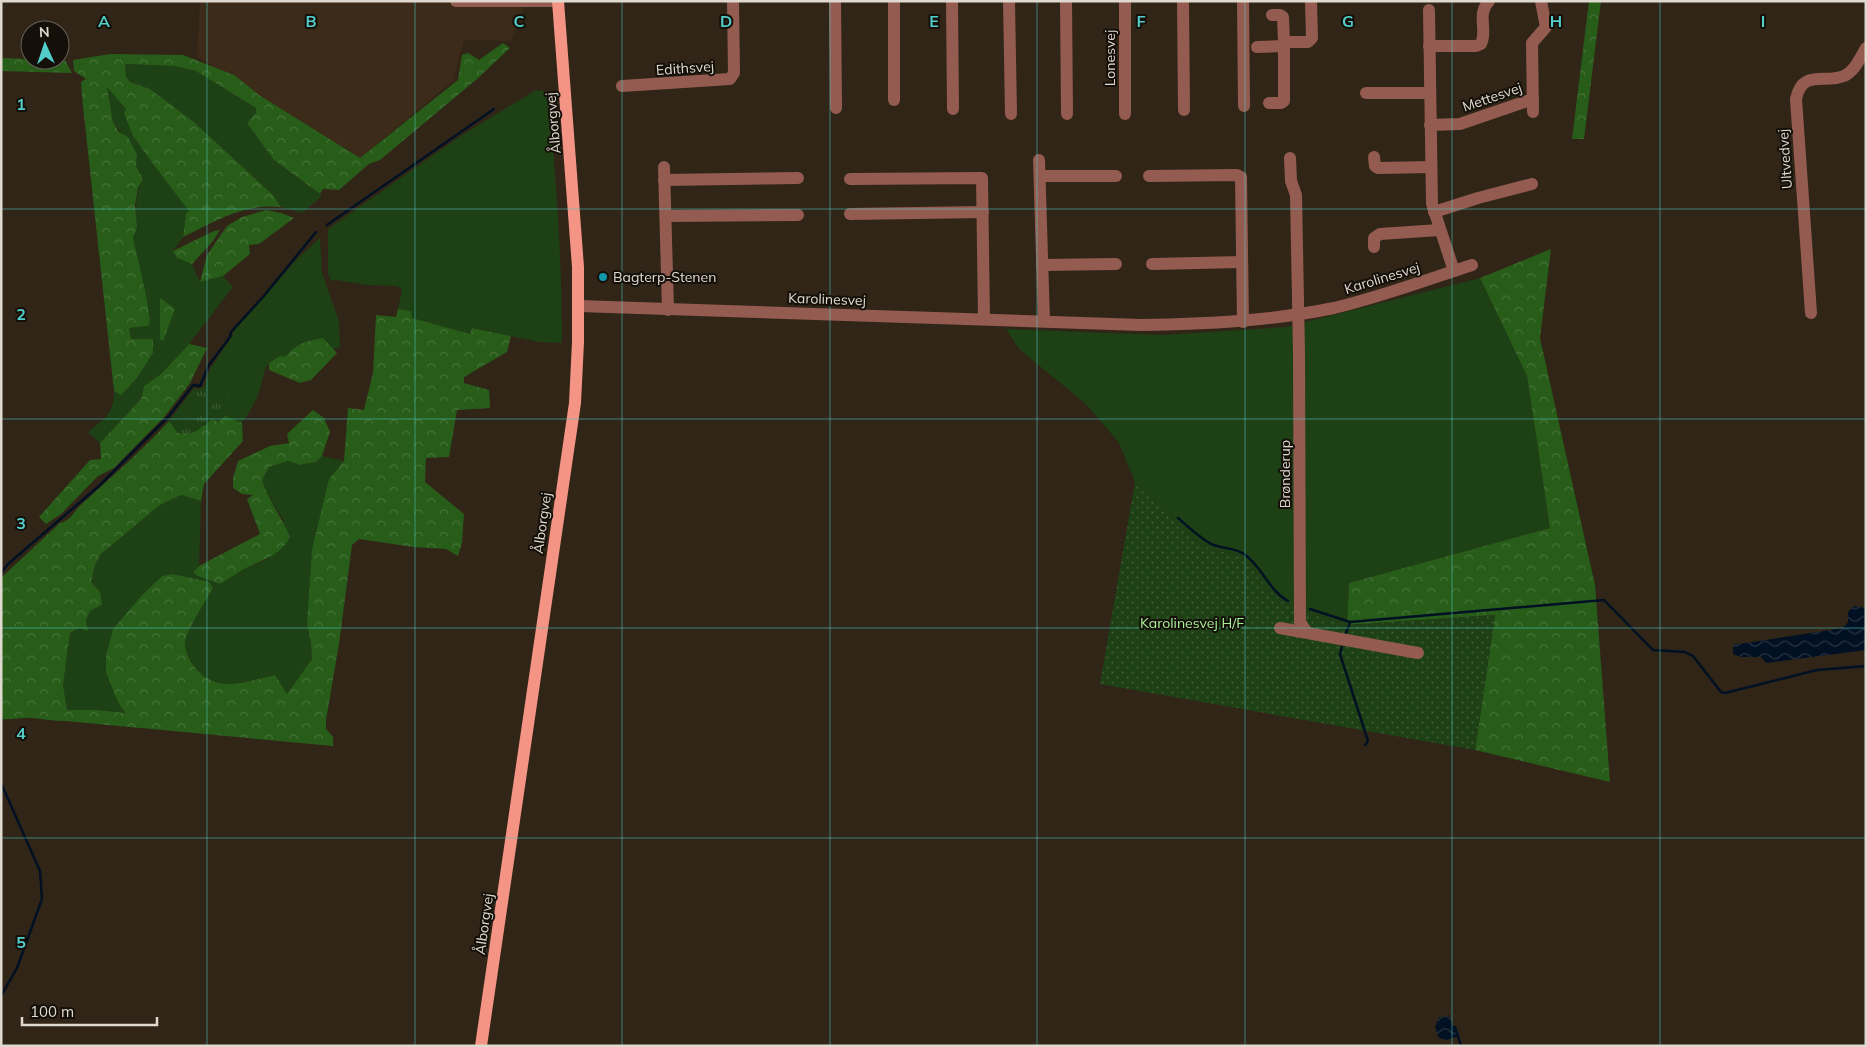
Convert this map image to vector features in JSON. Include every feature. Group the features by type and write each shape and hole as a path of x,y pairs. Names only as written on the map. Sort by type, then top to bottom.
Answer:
{"main road":[{"name":"Ålborgvej","path":"481,1046 575,404 578,342 578,267 558,1"}],"street":[{"path":"456,1 552,1"},
{"name":"Edithsvej","path":"622,86 730,79 734,73 733,1"},
{"path":"836,1 836,108"},
{"path":"894,1 894,100"},
{"path":"952,1 953,109"},
{"path":"1008,1 1011,114"},
{"path":"1066,1 1067,114"},
{"name":"Lonesvej","path":"1125,1 1126,114"},
{"path":"1183,1 1184,110"},
{"path":"1243,1 1244,106"},
{"path":"1257,47 1310,40 1311,1"},
{"path":"1429,46 1476,46 1481,44 1482,11 1489,1"},
{"name":"Mettesvej","path":"1533,112 1532,43 1546,27 1541,1"},
{"path":"1428,10 1431,198 1439,230 1454,272"},
{"path":"1269,104 1284,101 1284,17 1272,15"},
{"name":"Ultvedvej","path":"1811,313 1796,98 1798,88 1805,81 1815,78 1844,76 1853,69 1866,48"},
{"path":"1366,94 1430,93"},
{"name":"Mettesvej","path":"1430,125 1460,124 1533,99"},
{"path":"1374,157 1374,165 1378,168 1431,167"},
{"path":"1290,158 1291,181 1296,195 1299,314"},
{"path":"1039,160 1044,321"},
{"path":"668,310 664,173 798,178"},
{"path":"1040,176 1116,176"},
{"path":"1149,176 1240,176 1242,179 1243,322"},
{"path":"850,179 981,177 983,179 984,319"},
{"path":"1434,212 1532,184"},
{"path":"850,214 983,212"},
{"path":"666,216 798,215"},
{"path":"1374,247 1374,238 1380,234 1439,230"},
{"path":"1152,264 1242,262"},
{"path":"1042,265 1116,264"},
{"name":"Karolinesvej","path":"578,306 1141,325 1243,322 1299,314 1373,298 1472,265"},
{"name":"Brønderup","path":"1299,314 1300,622 1306,631"},
{"path":"1280,628 1306,631 1418,653"}],"shaded area":[{"path":"200,1 526,1 511,41 464,40 453,81 360,158 197,57"}],"green space":[{"path":"1589,1 1601,1 1584,139 1572,139"},
{"path":"503,43 510,48 477,79 380,160 369,164 339,190 323,189 320,194 274,160 247,123 256,113 256,108 196,71 174,66 125,64 126,77 130,82 150,89 194,122 273,195 281,207 254,208 242,211 183,237 186,213 189,211 133,136 124,113 126,109 107,87 113,122 119,132 128,137 137,155 136,166 143,179 138,188 135,205 137,227 133,238 150,321 148,326 129,328 131,339 153,339 153,353 137,378 121,395 114,391 82,97 81,82 86,79 74,71 73,60 110,54 183,55 234,75 259,95 360,158 458,80 462,55 468,53 479,60"},
{"path":"1,58 20,59 20,70 70,69 72,73 1,71"},
{"path":"125,64 174,66 196,71 256,108 256,113 274,160 322,196 302,213 281,207 273,195 194,122 150,89 130,82 126,77"},
{"path":"106,85 126,109 133,136 190,211 186,214 183,237 173,251 177,258 192,264 200,282 223,276 233,287 189,344 161,374 144,386 141,399 100,443 88,432 110,411 114,399 114,391 121,394 137,378 153,352 153,339 131,340 129,328 148,326 133,238 136,223 137,194 143,179 136,166 137,155 113,122"},
{"path":"536,90 548,92 558,218 562,343 539,342 473,328 470,334 411,318 411,311 398,309 402,290 398,286 331,281 328,274 328,229 462,135"},
{"path":"266,210 294,218 259,244 249,245 250,254 223,276 200,282 207,255 227,226 242,217"},
{"path":"220,230 213,241 192,264 177,258 173,251 214,231"},
{"path":"320,238 322,273 339,321 340,347 333,349 323,338 308,341 294,348 286,356 271,361 265,370 256,399 242,423 225,416 230,408 209,387 195,390 189,412 175,423 175,429 169,421 194,388 199,389 205,385 210,369 233,335 233,332 298,258"},
{"path":"1551,249 1540,338 1595,585 1610,782 1475,750 1495,615 1347,625 1349,583 1550,528 1527,376 1480,278"},
{"path":"1480,278 1527,376 1550,528 1349,583 1347,625 1285,604 1265,586 1254,569 1237,555 1210,549 1193,539 1135,482 1119,443 1087,405 1019,349 1006,329 1163,335 1286,327"},
{"path":"160,298 175,309 163,341 160,339"},
{"path":"398,309 411,311 412,318 470,334 472,328 511,336 507,352 464,377 464,383 489,390 490,408 457,410 449,457 426,458 425,482 464,514 462,543 458,556 446,549 413,547 359,539 352,545 339,644 326,720 326,729 333,737 333,746 33,718 1,719 1,578 60,523 70,518 82,504 169,421 178,433 205,425 212,419 218,421 225,416 242,423 243,441 204,484 201,501 181,495 160,505 101,554 95,565 91,582 100,592 102,605 90,611 86,621 88,631 79,628 70,633 63,685 67,710 97,710 125,713 118,702 106,672 106,656 113,629 143,594 162,576 173,574 209,582 213,588 192,624 185,643 186,652 190,660 201,674 210,680 231,684 275,675 287,694 312,659 307,625 312,550 329,479 344,461 348,408 364,410 373,373 376,315 396,317"},
{"path":"323,338 337,353 311,380 300,383 269,370 269,363 278,357 286,356 303,343"},
{"path":"189,344 207,348 190,383 165,416 114,468 98,476 61,514 46,524 39,517 90,460 101,459 100,443 141,399 144,386 161,374"},
{"path":"209,387 227,394 231,399 226,415 218,422 212,419 194,432 178,433 175,429 175,423 189,412 195,390"},
{"path":"313,410 324,418 330,432 322,456 316,462 300,465 288,461 269,467 262,480 290,537 286,543 270,557 244,569 220,584 198,576 193,572 199,566 260,534 247,499 253,495 242,494 233,488 233,478 238,461 270,446 289,443 287,434"},
{"path":"322,456 344,461 329,479 307,625 312,659 287,694 275,675 231,684 210,680 201,674 190,660 186,652 185,643 192,624 213,588 173,574 162,576 143,594 118,702 125,714 97,710 67,710 63,685 70,633 86,621 90,611 102,605 100,592 91,582 95,565 101,554 160,505 181,495 201,501 199,566 193,572 220,584 244,569 268,559 284,521 265,490 262,480 268,467 288,461 300,465 316,462"},
{"name":"Karolinesvej H/F","path":"1135,482 1193,539 1210,549 1237,555 1254,569 1265,586 1285,604 1347,625 1495,615 1475,750 1100,684"}],"water":[{"path":"1854,606 1866,608 1866,650 1766,663 1761,657 1740,657 1733,654 1733,645 1843,628 1848,622 1848,612"},
{"path":"1449,1015 1453,1026 1456,1026 1459,1036 1446,1040 1439,1038 1435,1027 1439,1017"}],"waterway":[{"path":"327,225 494,109"},
{"path":"1,573 8,564 100,485 169,416 193,385 200,386 209,365 230,337 231,332 263,297 316,232"},
{"path":"1178,518 1211,544 1236,550 1244,554 1256,565 1281,597 1288,601"},
{"path":"1310,609 1350,622 1604,600 1653,650 1685,652 1693,656 1721,692 1725,693 1817,670 1866,666"},
{"path":"1346,633 1350,622"},
{"path":"1342,647 1340,654 1368,741 1365,745"},
{"path":"1,783 40,871 42,899 17,968 1,996"},
{"path":"1457,1033 1461,1046"}],"place":[{"name":"Bagterp-Stenen","path":"603,277"}]}
